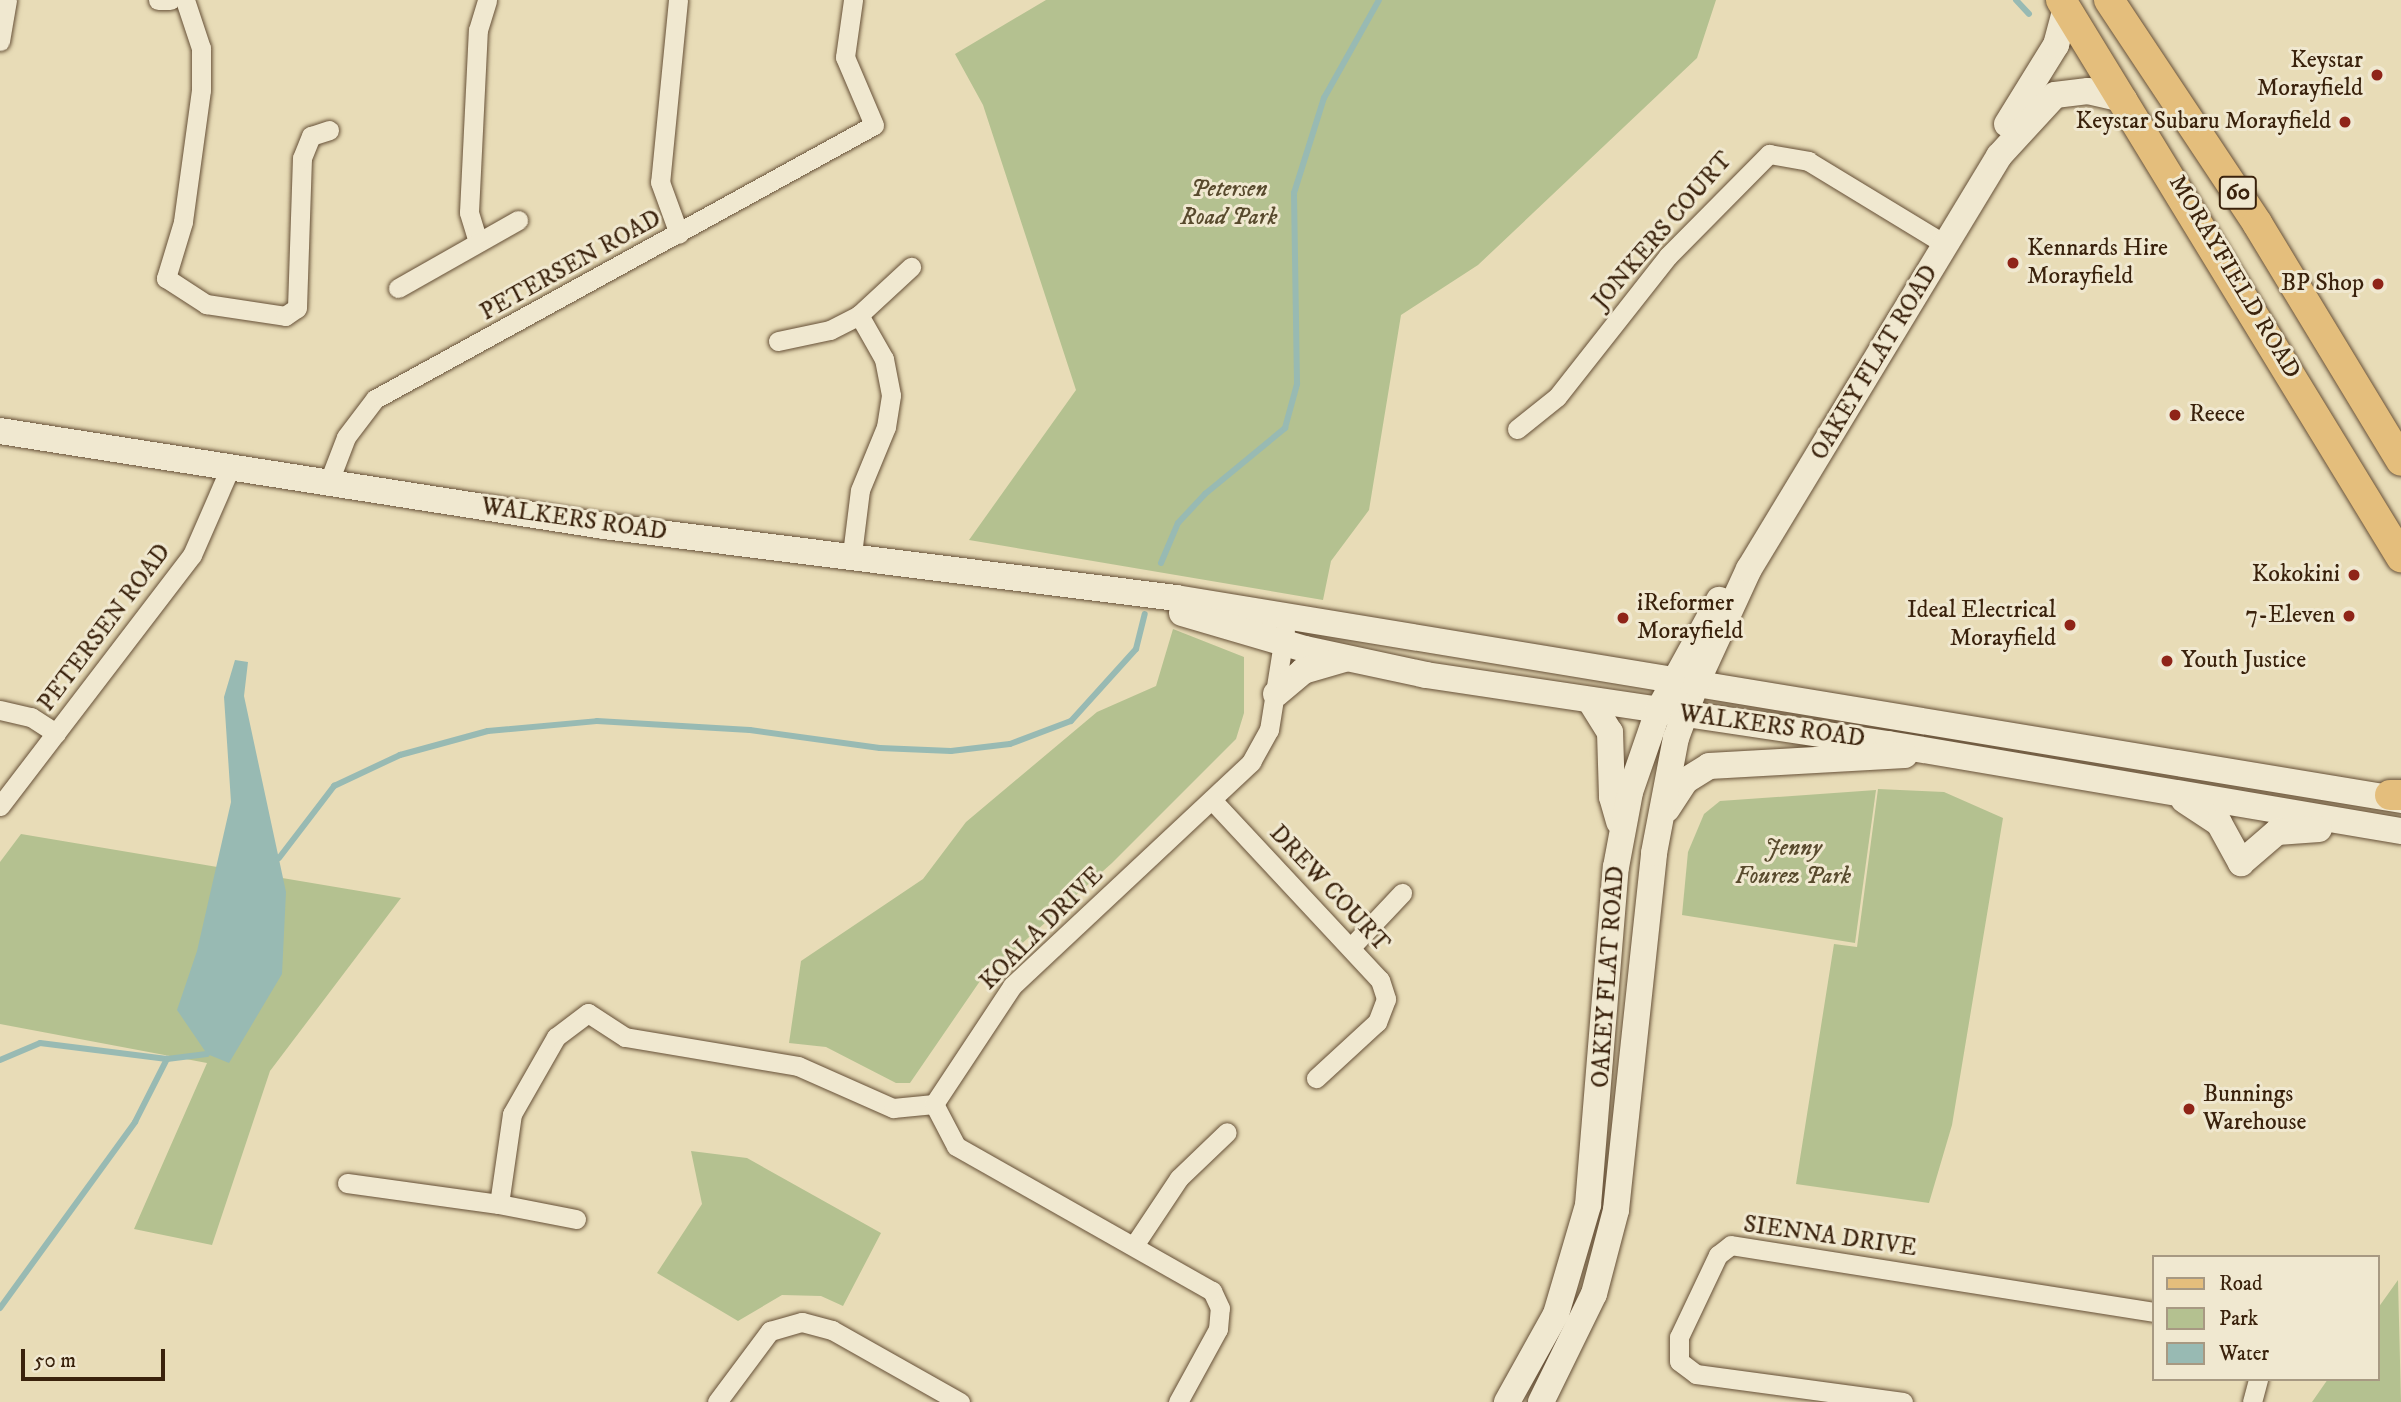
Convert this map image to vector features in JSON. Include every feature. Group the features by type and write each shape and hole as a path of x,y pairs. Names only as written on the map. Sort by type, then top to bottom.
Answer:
{"main road":[{"name":"MORAYFIELD ROAD","path":"2109,0 2257,223 2401,461"},
{"name":"MORAYFIELD ROAD","path":"2064,4 2401,557"},
{"name":"OAKEY FLAT ROAD","path":"1998,156 2007,125 2056,45 2064,4"},
{"name":"OAKEY FLAT ROAD","path":"1507,1402 1556,1314 1588,1205 1621,828 1725,590 1749,569 1998,156 2055,95 2075,90 2123,99"},
{"name":"WALKERS ROAD","path":"0,431 604,526 852,554 1149,599 1285,631 1684,682 2398,797"},
{"name":"WALKERS ROAD","path":"1285,631 1345,659 1591,702 2389,829"},
{"path":"1276,694 1303,671 1345,659"},
{"path":"1591,702 1610,732 1612,797 1621,828"},
{"name":"OAKEY FLAT ROAD","path":"1541,1402 1594,1294 1616,1210 1662,816 1670,713"},
{"path":"1662,816 1685,781 1709,766 1888,760 1913,752"},
{"path":"2176,794 2219,823 2241,863 2281,830 2389,829"}],"street":[{"path":"0,41 7,0"},
{"path":"158,0 170,0"},
{"path":"185,0 201,48 201,90 183,222 166,278 206,304 285,316 297,308 302,158 311,136 328,130"},
{"path":"478,242 469,212 478,30 486,0"},
{"path":"678,0 660,181 679,234"},
{"name":"PETERSEN ROAD","path":"328,484 346,438 375,399 874,125 845,57 853,0"},
{"name":"JONKERS COURT","path":"1517,429 1557,397 1668,256 1769,154 1808,161 1946,245"},
{"path":"398,288 518,220"},
{"path":"778,341 830,330 859,314 911,267"},
{"path":"852,554 860,490 886,427 891,395 884,359 859,314"},
{"name":"PETERSEN ROAD","path":"0,806 192,555 230,468"},
{"name":"KOALA DRIVE","path":"934,1104 1012,986 1212,800 1263,746 1276,694 1285,631"},
{"path":"0,710 25,715 56,733"},
{"name":"DREW COURT","path":"1212,800 1352,946 1380,980 1386,999 1377,1022 1316,1078"},
{"path":"1352,946 1402,893"},
{"path":"499,1204 512,1114 556,1037 588,1013 625,1037 797,1066 893,1108 934,1104 956,1146 1135,1244 1218,1299 1218,1329 1178,1402"},
{"path":"1135,1244 1179,1178 1227,1132"},
{"path":"347,1183 499,1204 576,1219"},
{"name":"SIENNA DRIVE","path":"1903,1402 1696,1374 1679,1361 1679,1337 1718,1255 1731,1245 2152,1312"},
{"path":"717,1402 770,1331 802,1322 832,1331 960,1402"},
{"path":"2252,1402 2257,1381"}],"green space":[{"name":"Petersen Road Park","path":"1046,0 1716,0 1697,58 1478,265 1401,315 1369,510 1331,561 1323,600 969,540 1076,390 983,105 955,54"},
{"path":"1173,629 1244,657 1244,713 1236,739 1112,863 980,981 910,1083 896,1083 826,1047 789,1043 801,961 923,879 966,822 1097,712 1156,686"},
{"path":"1878,789 1944,792 2003,818 1952,1125 1929,1203 1796,1184 1834,944 1857,947"},
{"name":"Jenny Fourez Park","path":"1876,790 1855,943 1682,915 1688,852 1704,814 1720,801"},
{"path":"21,834 401,898 270,1071 212,1245 134,1229 207,1063 0,1024 0,862"},
{"path":"691,1151 747,1158 881,1233 843,1306 821,1296 782,1295 738,1321 657,1273 702,1204"},
{"path":"2398,1280 2401,1402 2312,1402 2327,1381 2380,1381 2380,1305"}],"water":[{"path":"235,660 248,662 244,696 286,892 282,974 229,1063 207,1054 177,1010 197,951 231,802 224,697"}],"waterway":[{"path":"1161,563 1178,523 1205,494 1285,428 1297,384 1294,193 1324,98 1379,0"},
{"path":"2016,0 2029,14"},
{"path":"279,858 334,786 400,755 488,731 597,721 750,730 880,748 951,751 1010,744 1071,721 1136,649 1145,614"},
{"path":"0,1060 40,1043 167,1059"},
{"path":"0,1308 135,1122 167,1059 207,1054"}],"place":[{"name":"Keystar Morayfield","path":"2377,75"},
{"name":"Keystar Subaru Morayfield","path":"2345,122"},
{"name":"Kennards Hire Morayfield","path":"2013,263"},
{"name":"BP Shop","path":"2378,284"},
{"name":"Reece","path":"2175,415"},
{"name":"Kokokini","path":"2354,575"},
{"name":"7-Eleven","path":"2349,616"},
{"name":"iReformer Morayfield","path":"1623,618"},
{"name":"Ideal Electrical Morayfield","path":"2070,625"},
{"name":"Youth Justice","path":"2167,661"},
{"name":"Bunnings Warehouse","path":"2189,1109"}]}
